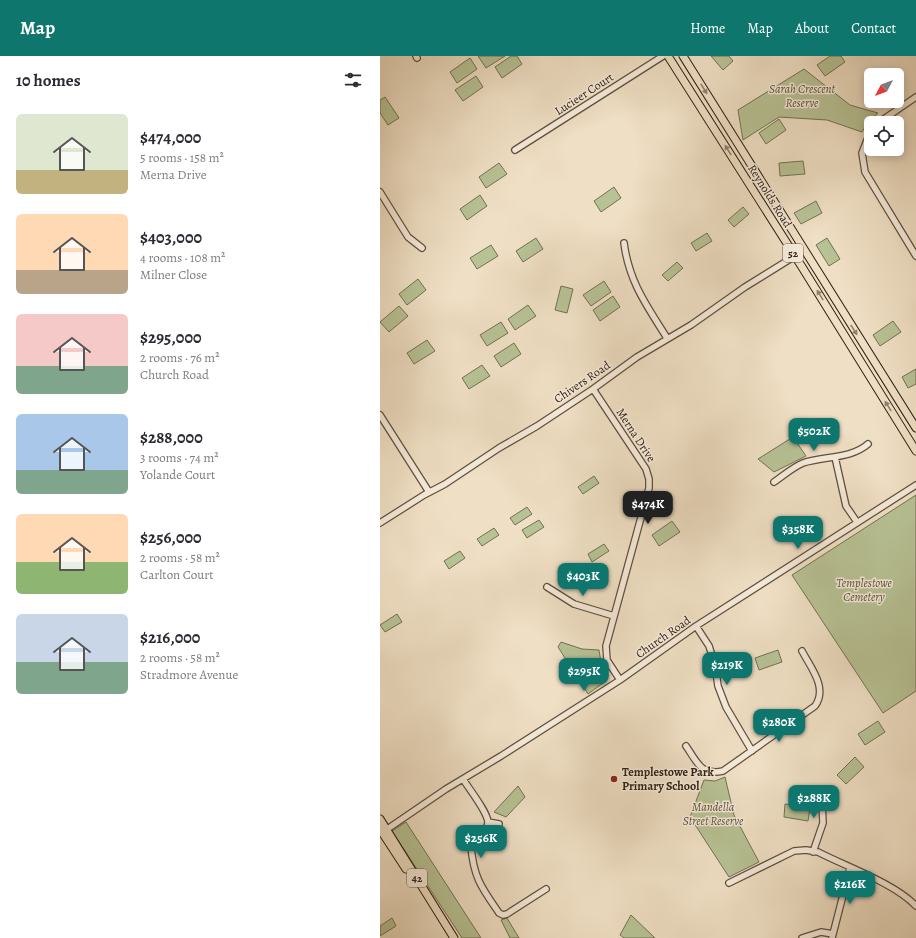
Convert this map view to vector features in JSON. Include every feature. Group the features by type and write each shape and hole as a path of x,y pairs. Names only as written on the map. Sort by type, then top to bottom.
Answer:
{"main road":[{"name":"Reynolds Road","path":"668,56 795,256 916,451"},
{"name":"Reynolds Road","path":"683,56 916,428"},
{"path":"896,420 907,413"},
{"name":"42","path":"380,819 383,830 415,884 454,938 383,830"}],"street":[{"name":"Lucieer Court","path":"516,150 663,56"},
{"path":"888,116 916,97"},
{"path":"864,148 862,153 865,172 916,256"},
{"path":"380,192 408,237 422,248"},
{"path":"624,243 631,276 640,296 667,338"},
{"name":"Chivers Road","path":"380,523 429,492 445,484 488,454 537,426 593,389 637,357 691,325 746,287 795,256"},
{"name":"Merna Drive","path":"593,389 646,470 649,479 649,488 606,646 607,660 620,680"},
{"path":"380,415 429,492"},
{"path":"774,482 801,464 834,457 864,448 868,444"},
{"path":"834,457 846,506 857,522"},
{"name":"Church Road","path":"383,830 620,680 696,626 916,485"},
{"path":"547,587 574,604 614,616"},
{"path":"696,626 709,646 715,665 718,686 726,707 752,751"},
{"path":"686,746 704,770 712,774 722,771 815,706 820,699 821,689 802,651"},
{"path":"463,779 485,813 488,822 485,830 471,847 475,875 499,913 503,915 507,914 546,889"},
{"path":"813,852 822,823 822,802 825,791"},
{"path":"488,822 499,824"},
{"path":"729,883 794,851 806,850 894,888 909,898 916,906"},
{"path":"802,938 821,932 832,936 850,868"}],"green space":[{"path":"478,56 505,56 486,68"},
{"path":"511,56 517,56 522,64 502,78 495,67"},
{"path":"711,56 729,56 733,61 723,70"},
{"path":"830,56 841,56 845,62 825,76 817,65"},
{"path":"470,58 477,69 457,83 450,72"},
{"name":"Sarah Crescent Reserve","path":"804,69 850,105 878,113 875,116 864,116 864,129 862,132 827,120 779,117 743,140 738,110"},
{"path":"476,76 483,87 463,101 455,90"},
{"path":"385,97 399,118 388,125 380,113 380,100"},
{"path":"779,119 786,130 766,144 759,133"},
{"path":"803,161 805,174 780,176 779,163"},
{"path":"499,163 507,174 486,188 479,177"},
{"path":"614,187 621,198 601,212 594,201"},
{"path":"480,195 487,206 467,220 460,209"},
{"path":"816,201 822,213 801,224 794,213"},
{"path":"743,207 749,214 734,227 728,220"},
{"path":"707,233 712,241 696,251 691,243"},
{"path":"536,238 543,249 523,262 516,251"},
{"path":"827,238 840,259 829,266 816,245"},
{"path":"491,245 498,256 477,269 470,258"},
{"path":"677,262 683,268 668,281 662,275"},
{"path":"418,279 426,290 407,305 399,294"},
{"path":"604,281 611,292 591,306 583,295"},
{"path":"561,286 573,289 567,313 555,310"},
{"path":"613,296 620,307 600,321 593,310"},
{"path":"528,305 536,316 515,330 508,319"},
{"path":"399,306 408,316 389,332 380,322"},
{"path":"893,321 901,332 880,346 873,335"},
{"path":"501,322 508,333 487,346 480,335"},
{"path":"427,340 435,351 414,364 407,353"},
{"path":"514,343 521,354 501,367 494,356"},
{"path":"482,365 490,376 469,389 462,378"},
{"path":"916,369 916,384 908,388 902,377"},
{"path":"793,437 806,456 774,472 758,459"},
{"path":"594,476 599,483 583,494 578,487"},
{"name":"Templestowe Cemetery","path":"916,495 916,691 883,713 792,575"},
{"path":"527,507 532,514 515,525 510,518"},
{"path":"539,520 544,527 527,538 522,530"},
{"path":"672,521 680,532 659,546 652,535"},
{"path":"494,528 499,535 482,546 477,539"},
{"path":"604,544 609,551 592,562 588,554"},
{"path":"460,551 465,558 449,569 444,561"},
{"path":"397,614 402,622 385,632 380,625"},
{"path":"561,642 582,649 599,650 601,662 608,676 606,681 588,694 558,647"},
{"path":"778,650 782,662 759,670 755,658"},
{"path":"878,721 885,732 865,745 858,734"},
{"path":"855,757 864,767 846,784 837,775"},
{"name":"Mandella Street Reserve","path":"725,777 734,815 759,862 729,877 690,817 704,780 715,781"},
{"path":"518,786 525,797 506,817 494,812"},
{"path":"785,804 810,808 808,821 784,817"},
{"path":"406,822 481,938 462,938 392,831"},
{"path":"631,915 655,938 624,938 620,935"},
{"path":"392,918 396,926 380,936 380,926"},
{"path":"507,918 519,938 510,938 501,920"}],"place":[{"name":"Templestowe Park Primary School","path":"614,779"}]}
